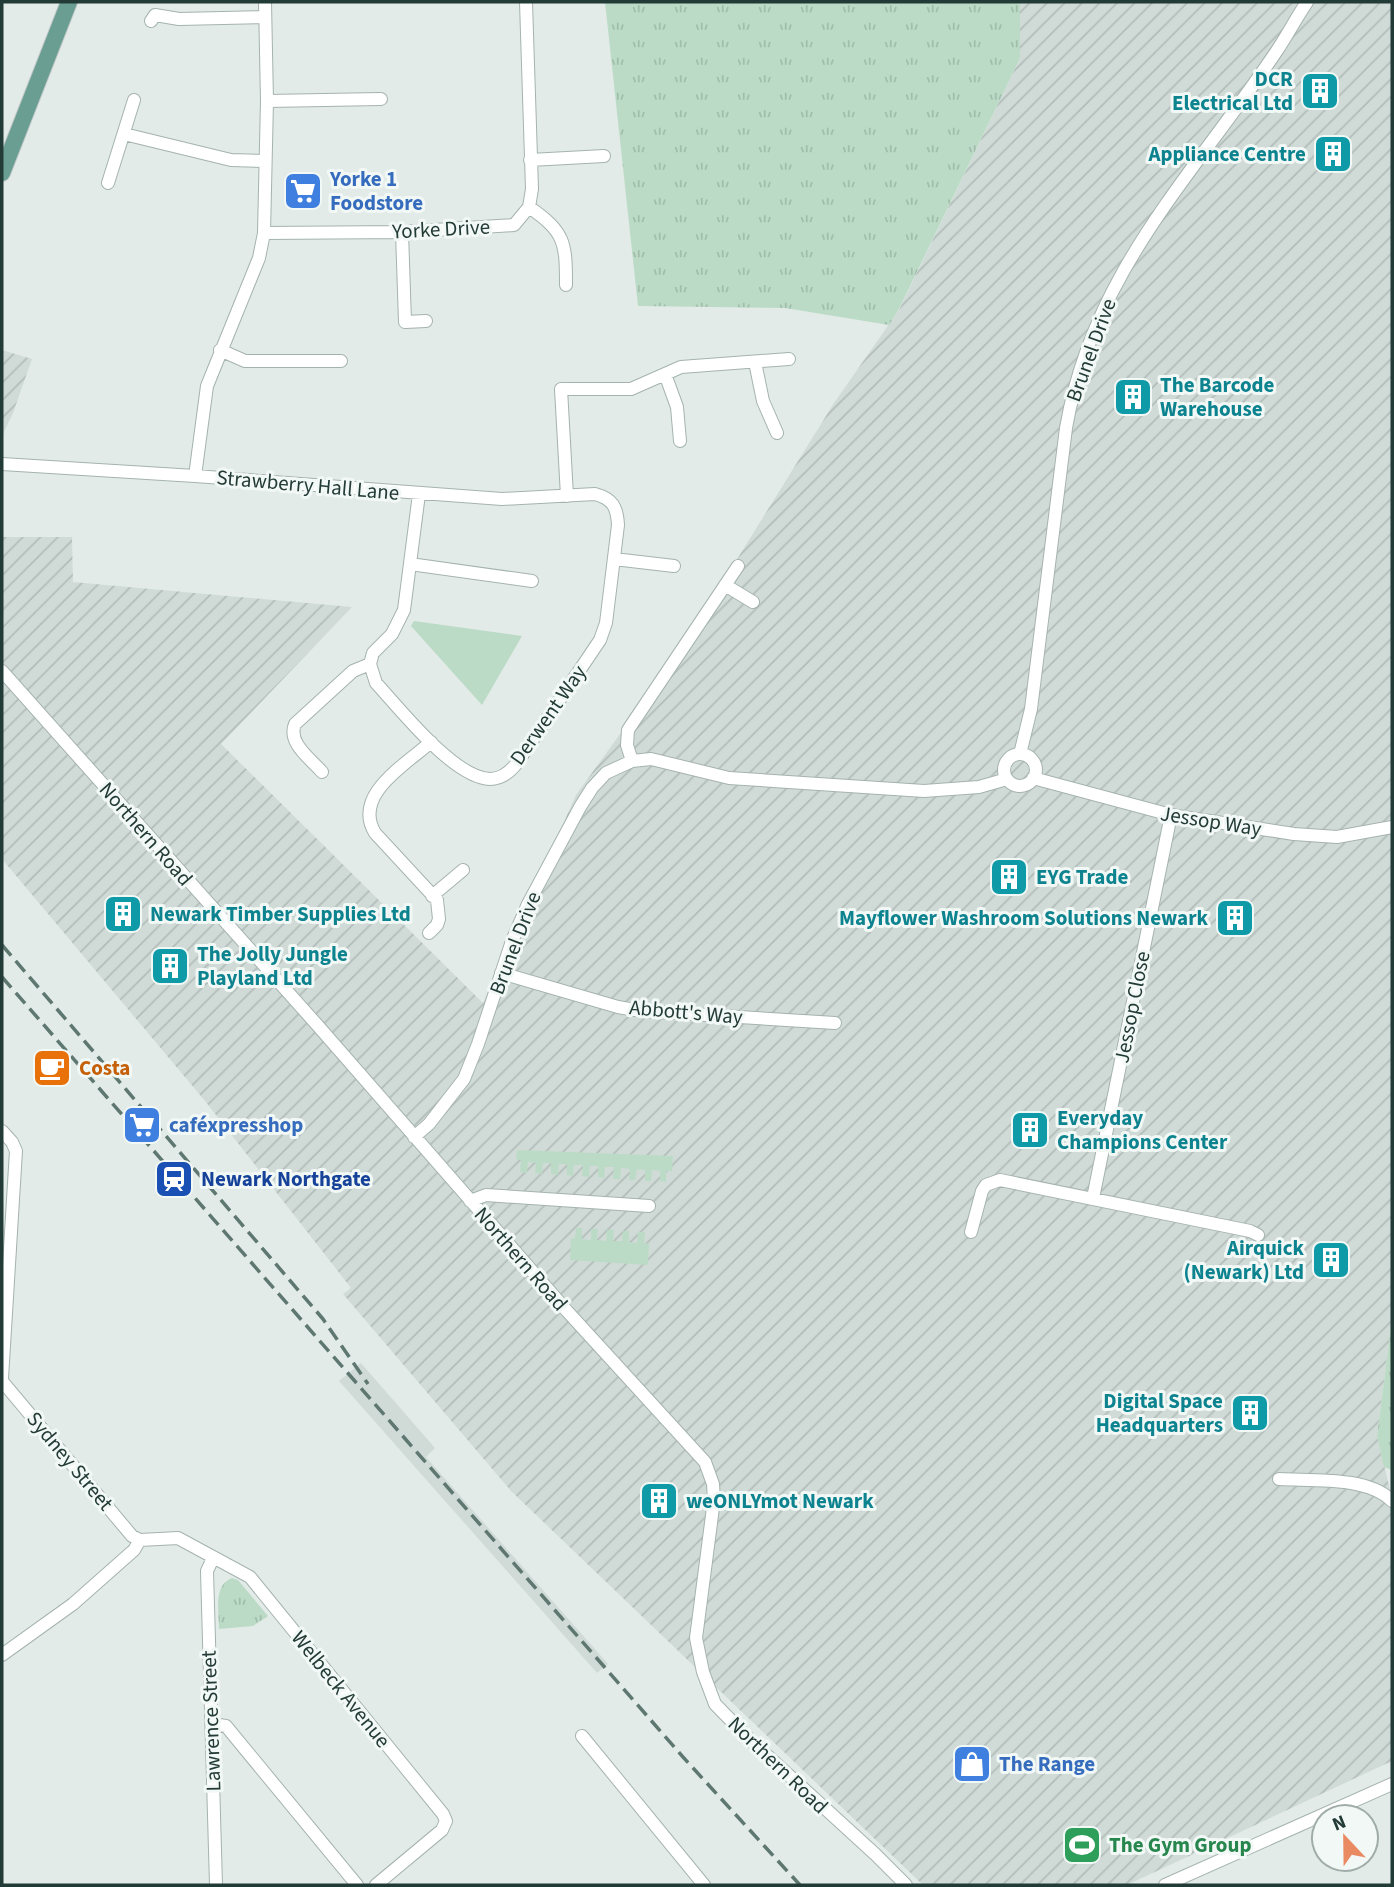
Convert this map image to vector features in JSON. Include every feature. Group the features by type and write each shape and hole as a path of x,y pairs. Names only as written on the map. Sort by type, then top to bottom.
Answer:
{"main road":[{"path":"2,173 69,2"}],"street":[{"path":"195,476 207,386 259,258 264,233 267,101 265,2"},
{"path":"526,2 532,189 529,207 550,221 562,237 566,257 566,285"},
{"name":"Brunel Drive","path":"1020,754 1031,709 1066,428 1074,388 1088,347 1109,298 1142,237 1276,51 1307,2"},
{"path":"151,21 155,15 179,19 265,17"},
{"path":"267,101 381,99"},
{"path":"108,183 134,100"},
{"path":"124,134 231,160 265,161"},
{"path":"530,160 604,156"},
{"name":"Yorke Drive","path":"264,233 402,232 514,225 529,207"},
{"path":"402,232 405,322 426,321"},
{"path":"220,350 245,361 341,361"},
{"path":"567,496 561,389 631,389 681,367 789,359"},
{"path":"755,362 763,401 777,433"},
{"path":"665,374 677,407 680,440"},
{"name":"Strawberry Hall Lane","path":"2,464 502,499 595,494 612,501"},
{"path":"322,772 293,740 291,732 295,724 353,671 370,664 373,653 392,634 404,610 419,494"},
{"name":"Derwent Way","path":"370,664 376,683 453,762 477,776 500,778 512,769 600,640 606,623 618,525 617,511 612,501"},
{"path":"614,559 674,566"},
{"path":"410,564 532,581"},
{"path":"738,566 628,730 627,745 632,761 661,761 729,778 924,791 979,787 1007,779"},
{"path":"725,585 753,602"},
{"name":"Northern Road","path":"2,671 567,1311 692,1445 709,1469 714,1500 696,1639 702,1672 715,1704 906,1885"},
{"path":"429,933 437,925 439,906 375,833 368,811 372,797 381,787 431,742"},
{"path":"1020,754 1030,758 1035,765 1034,778 1021,786 1007,779 1004,768 1007,761 1020,754"},
{"name":"Brunel Drive","path":"414,1137 429,1124 464,1079 512,940 538,882 586,797 606,773 632,761"},
{"name":"Jessop Way","path":"1034,778 1171,815 1327,837 1357,835 1392,827"},
{"name":"Jessop Close","path":"1093,1198 1171,815"},
{"path":"432,896 463,870"},
{"name":"Abbott's Way","path":"501,973 618,1007 641,1011 835,1023"},
{"path":"2,1131 16,1151 6,1252 2,1375"},
{"path":"971,1232 982,1191 1000,1180 1258,1235"},
{"path":"470,1201 486,1195 649,1206"},
{"name":"Sydney Street","path":"2,1375 132,1536 140,1540"},
{"path":"1279,1479 1365,1485 1384,1492 1392,1501"},
{"name":"Welbeck Avenue","path":"140,1540 178,1538 250,1577 443,1814 446,1821 442,1830 376,1885"},
{"path":"2,1655 73,1604 134,1550 140,1540"},
{"name":"Lawrence Street","path":"213,1559 207,1571 216,1885"},
{"path":"212,1724 226,1726 357,1885"},
{"path":"582,1736 704,1885"},
{"path":"1166,1885 1392,1784"}],"shaded area":[{"path":"1020,2 1392,2 1392,1319 1377,1436 1392,1498 1392,1761 1127,1885 923,1885 511,1491 343,1294 351,1288 205,1101 2,859 2,537 72,537 73,582 352,607 221,744 483,1003 576,795 682,648 834,403 899,310 1020,58"},
{"path":"2,350 32,359 2,436"},
{"path":"361,1363 435,1448 426,1457 608,1664 597,1673 339,1381"}],"green space":[{"path":"605,2 1020,2 1020,58 889,325 785,308 638,306"},
{"path":"414,621 522,636 482,705 411,626"},
{"path":"517,1150 673,1156 672,1171 666,1171 666,1182 660,1181 660,1171 652,1170 651,1181 645,1181 645,1170 637,1169 635,1180 629,1180 630,1169 621,1168 620,1179 613,1179 614,1167 605,1167 604,1178 598,1177 598,1166 590,1166 589,1177 582,1176 583,1165 574,1165 573,1176 567,1175 567,1164 559,1164 558,1175 551,1174 551,1163 543,1163 542,1174 535,1173 536,1163 528,1162 527,1173 520,1172 521,1160 516,1159"},
{"path":"576,1228 582,1228 582,1239 591,1240 591,1229 598,1229 597,1240 606,1241 607,1230 614,1230 613,1241 622,1241 623,1231 629,1231 629,1242 637,1243 638,1232 645,1232 644,1243 649,1244 648,1265 570,1260 571,1239 575,1238"},
{"path":"1392,1319 1392,1470 1384,1467 1377,1436"},
{"path":"232,1578 238,1580 268,1616 253,1626 219,1629 220,1593 226,1582"}],"railway":[{"path":"2,945 323,1319 368,1384"},
{"path":"2,977 683,1757 800,1885"}],"place":[{"name":"DCR Electrical Ltd","path":"1320,91"},
{"name":"Appliance Centre","path":"1333,154"},
{"name":"Yorke 1 Foodstore","path":"303,191"},
{"name":"The Barcode Warehouse","path":"1133,397"},
{"name":"EYG Trade","path":"1009,877"},
{"name":"Newark Timber Supplies Ltd","path":"123,914"},
{"name":"Mayflower Washroom Solutions Newark","path":"1235,918"},
{"name":"The Jolly Jungle Playland Ltd","path":"170,966"},
{"name":"Costa","path":"52,1068"},
{"name":"caféxpresshop","path":"142,1125"},
{"name":"Everyday Champions Center","path":"1030,1130"},
{"name":"Newark Northgate","path":"174,1179"},
{"name":"Airquick (Newark) Ltd","path":"1331,1260"},
{"name":"Digital Space Headquarters","path":"1250,1413"},
{"name":"weONLYmot Newark","path":"659,1501"},
{"name":"The Range","path":"972,1764"},
{"name":"The Gym Group","path":"1082,1845"}]}
